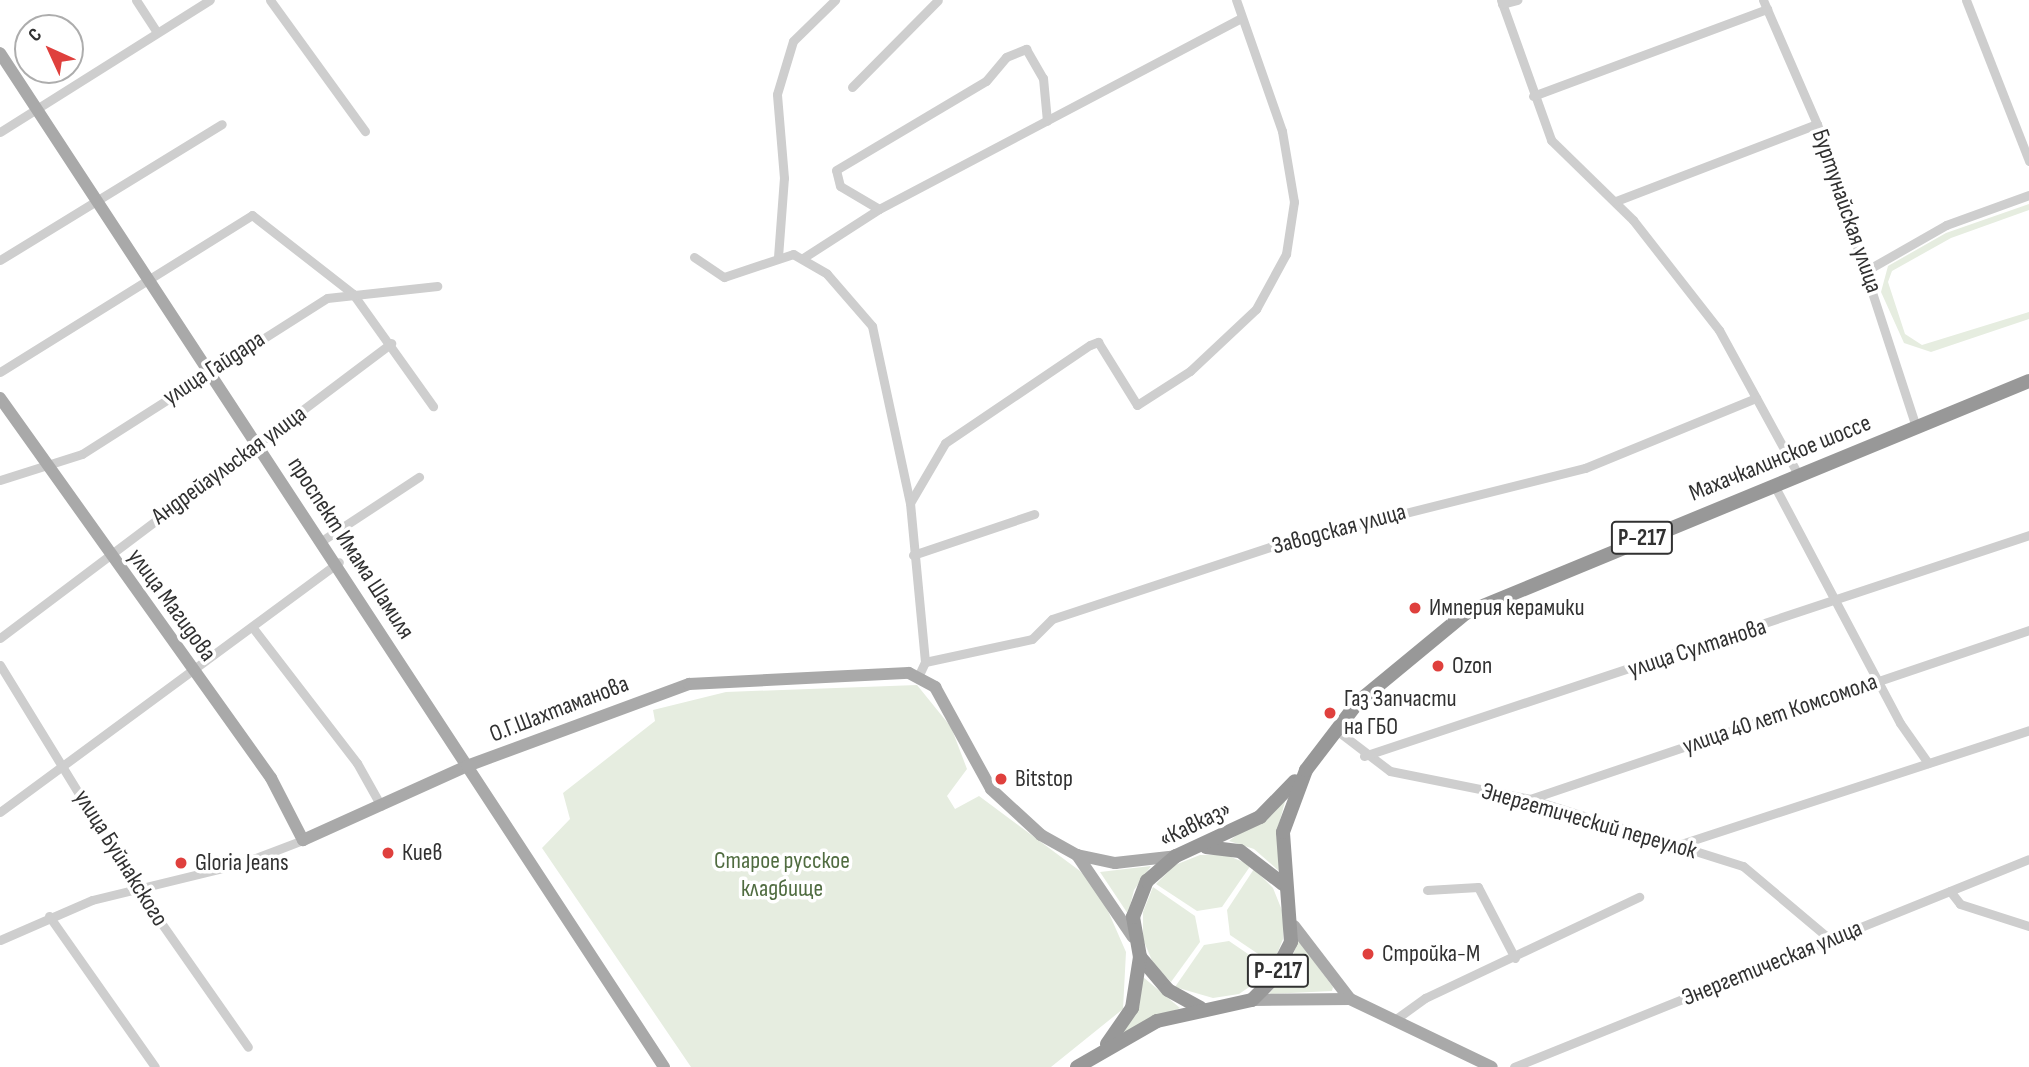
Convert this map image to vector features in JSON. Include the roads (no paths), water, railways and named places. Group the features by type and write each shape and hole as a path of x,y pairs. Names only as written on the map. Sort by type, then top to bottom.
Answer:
{"highway":[{"name":"Махачкалинское шоссе","path":"1252,1000 1285,961 1294,926 1283,884 1285,817 1306,770 1335,729 1394,669 1466,613 2029,381"},
{"name":"«Кавказ»","path":"1101,1050 1132,1008 1140,957 1133,937 1138,899 1176,856 1203,847 1260,817 1306,770"},
{"name":"Р-217","path":"1203,847 1240,851 1283,884"},
{"name":"Р-217","path":"1140,957 1168,990 1200,1008"},
{"name":"Р-217","path":"1077,1067 1101,1050 1200,1008 1252,1000"}],"main road":[{"name":"проспект Имама Шамиля","path":"0,53 208,370 339,562 467,766 664,1067"},
{"name":"улица Магидова","path":"0,398 107,554 271,778 303,840"},
{"name":"О.Г.Шахтаманова","path":"303,840 467,766 689,684 919,676"},
{"path":"919,676 956,718 991,789 1023,822 1077,855"},
{"name":"Р-217","path":"1077,855 1115,863 1176,856"},
{"name":"Р-217","path":"1077,855 1133,937"},
{"name":"Р-217","path":"1294,926 1350,999"},
{"path":"1350,999 1492,1067"},
{"name":"Р-217","path":"1252,1000 1350,999"}],"street":[{"path":"136,0 155,29"},
{"path":"0,132 155,29 211,0"},
{"path":"270,0 365,131"},
{"path":"778,257 784,178 777,94 793,41 835,0"},
{"path":"852,87 938,0"},
{"path":"910,503 945,443 1098,342 1138,405 1191,370 1256,309 1276,272 1293,230 1292,180 1236,0"},
{"path":"1517,0 1502,2 1533,96 1551,139 1633,220 1719,330 1798,476"},
{"path":"1966,0 2029,161"},
{"path":"1533,96 1765,4"},
{"name":"Буртунайская улица","path":"1765,4 1817,124 1868,269 1916,427"},
{"path":"803,258 879,209 1242,18"},
{"path":"879,209 840,186 836,170 986,81 1006,57 1026,49 1043,78 1047,121"},
{"path":"0,260 96,197 222,124"},
{"path":"1616,201 1817,124"},
{"path":"1868,269 1945,225 2029,195"},
{"path":"0,372 252,215 353,294 391,343 433,407"},
{"path":"694,257 724,276 778,257 803,258 827,274 872,326 910,503 925,662 919,676"},
{"name":"улица Гайдара","path":"0,480 82,454 208,370 327,298 437,286"},
{"name":"Андрейаульская улица","path":"0,638 107,554 391,343"},
{"name":"Заводская улица","path":"925,662 1031,639 1052,619 1270,547 1585,468 1756,398"},
{"path":"324,540 419,477"},
{"path":"1774,485 1878,681 1928,763"},
{"path":"913,555 1034,514"},
{"name":"улица Султанова","path":"1364,756 2029,535"},
{"path":"0,812 339,562"},
{"path":"253,628 357,763 381,806"},
{"name":"улица 40 лет Комсомола","path":"1530,799 2029,630"},
{"name":"улица Буйнакского","path":"0,665 136,887 248,1047"},
{"name":"Энергетический переулок","path":"1335,729 1364,756 1390,771 1530,799 1744,866 1831,940"},
{"path":"1677,846 2029,730"},
{"name":"О.Г.Шахтаманова","path":"0,940 49,916 136,887 240,864 303,840"},
{"name":"Энергетическая улица","path":"1514,1067 2029,859"},
{"path":"1427,890 1478,887 1515,958"},
{"path":"1950,891 1960,904 2029,926"},
{"path":"1396,1019 1425,998 1515,958 1639,897"},
{"path":"49,916 155,1067"}],"place":[{"name":"Империя керамики","path":"1415,608"},
{"name":"Ozon","path":"1438,666"},
{"name":"Газ Запчасти на ГБО","path":"1330,713"},
{"name":"Bitstop","path":"1001,779"},
{"name":"Киев","path":"388,853"},
{"name":"Gloria Jeans","path":"181,863"},
{"name":"Стройка-М","path":"1368,954"}],"park label":[{"name":"Старое русское кладбище","path":"782,875"}]}
